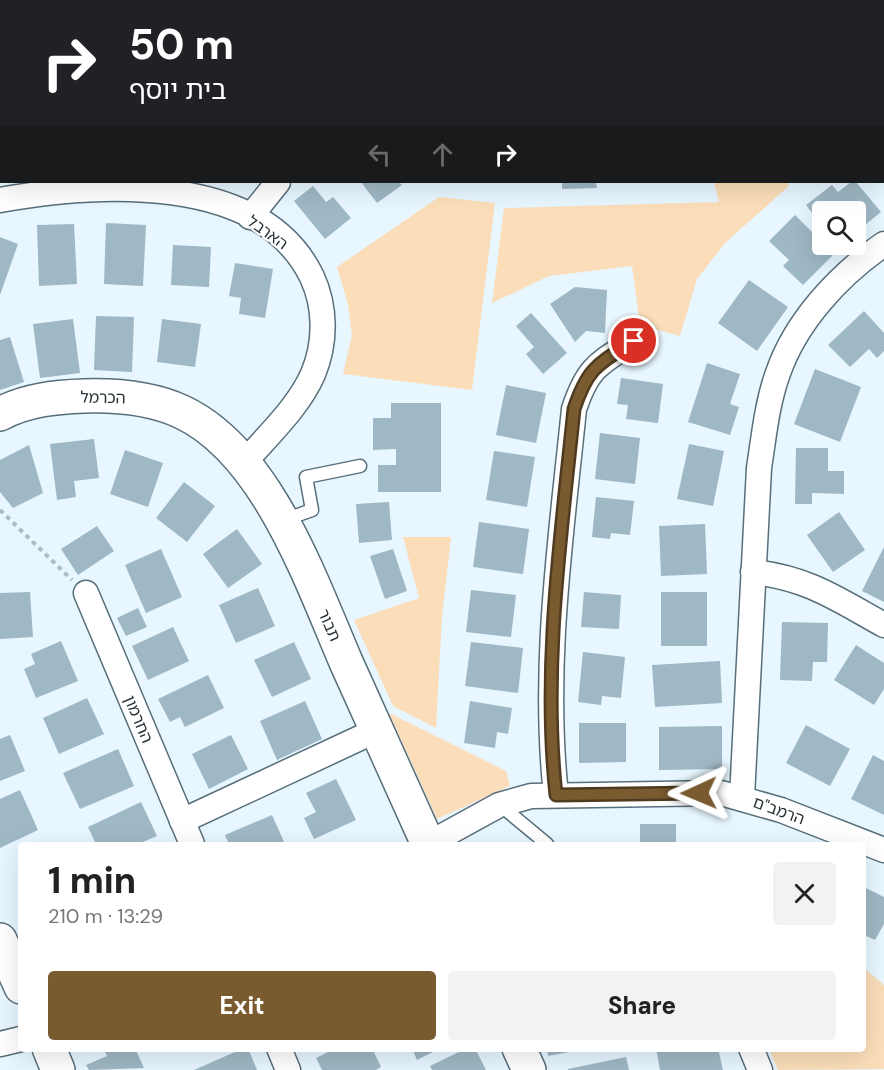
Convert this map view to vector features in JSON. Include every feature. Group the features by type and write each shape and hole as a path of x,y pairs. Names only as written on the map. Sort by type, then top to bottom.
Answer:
{"street":[{"path":"250,217 277,183"},
{"name":"הארבל","path":"0,200 84,189 129,188 200,196 250,217 286,243 306,265 316,285 324,330 320,354 302,394 243,464"},
{"path":"742,797 759,468 778,373 796,335 819,303 845,275 884,244"},
{"path":"556,795 550,735 550,655 574,409 583,382 598,364 634,341"},
{"name":"הכרמל","path":"0,414 37,400 106,395 141,399 182,412 202,425"},
{"name":"תבור","path":"202,425 230,448 282,521 427,842"},
{"path":"753,572 784,575 805,582 884,625"},
{"name":"החרמון","path":"86,593 191,842"},
{"path":"182,821 377,730"},
{"name":"הרמב\"ם","path":"432,842 500,805 531,796 721,793 742,797 863,842"},
{"name":"הרמב\"ם","path":"866,843 884,850"},
{"path":"0,940 18,980"},
{"path":"0,1044 18,1040"},
{"path":"51,1052 58,1070"},
{"path":"281,1052 288,1070"},
{"path":"521,1052 529,1070"},
{"path":"753,1052 760,1070"}],"lane":[{"path":"282,521 312,510 306,477 360,466"},
{"path":"500,805 545,842"}],"path":[{"path":"0,510 86,593"}],"shaded area":[{"path":"714,183 788,183 789,186 725,243 697,279 680,336 640,325 632,266 549,276 492,303 504,208 719,202"},
{"path":"439,197 495,203 472,390 343,374 352,335 348,305 337,267"},
{"path":"403,537 451,537 442,616 436,728 393,706 354,620 419,598"},
{"path":"389,713 506,771 510,786 437,819"},
{"path":"866,970 884,985 884,1069 778,1070 770,1052 866,1052"}],"building":[{"path":"362,183 400,183 402,185 377,203"},
{"path":"562,183 596,183 597,188 562,189"},
{"path":"850,183 857,183 881,212 866,224 866,201 812,201 812,213 806,205 832,185 838,192"},
{"path":"313,186 326,202 333,197 351,218 325,239 294,201"},
{"path":"795,215 812,232 812,255 833,255 803,285 783,266 789,260 769,241"},
{"path":"106,223 146,225 143,286 104,284"},
{"path":"74,224 77,284 39,286 37,225"},
{"path":"0,237 18,244 0,295"},
{"path":"173,245 211,247 209,287 171,285"},
{"path":"235,263 273,269 265,318 239,314 241,298 229,296"},
{"path":"749,280 788,307 757,351 718,323"},
{"path":"575,287 607,290 605,333 586,331 575,342 550,304"},
{"path":"864,311 884,333 884,351 877,358 869,349 850,367 828,345"},
{"path":"531,313 567,353 543,374 526,354 534,347 516,326"},
{"path":"96,316 134,317 132,372 94,370"},
{"path":"73,319 80,373 40,378 33,324"},
{"path":"162,319 201,324 195,367 157,362"},
{"path":"10,337 24,382 0,390 0,340"},
{"path":"707,363 740,374 730,404 739,407 730,435 688,422"},
{"path":"815,369 861,387 840,442 794,424"},
{"path":"621,378 663,384 658,423 626,419 628,405 617,404"},
{"path":"506,385 546,393 536,443 496,435"},
{"path":"391,403 441,403 441,492 378,492 378,465 396,465 396,449 373,450 373,418 391,418"},
{"path":"600,433 640,438 635,484 595,479"},
{"path":"94,439 99,478 74,481 76,497 57,500 50,444"},
{"path":"689,444 724,451 713,506 677,499"},
{"path":"29,445 43,493 13,508 0,492 0,460"},
{"path":"796,448 828,448 828,471 844,471 844,494 812,493 812,504 795,504"},
{"path":"125,450 163,463 148,507 110,494"},
{"path":"494,451 535,457 527,507 486,500"},
{"path":"184,482 215,506 187,542 156,518"},
{"path":"596,497 634,501 630,535 611,533 610,539 592,537"},
{"path":"389,502 392,540 359,543 356,504"},
{"path":"839,512 865,550 833,572 807,535"},
{"path":"479,522 529,529 523,574 473,567"},
{"path":"705,524 707,574 661,576 659,526"},
{"path":"97,526 114,551 78,575 61,549"},
{"path":"237,529 262,564 228,588 203,554"},
{"path":"884,547 884,602 862,591"},
{"path":"161,549 182,597 146,613 125,565"},
{"path":"393,549 407,591 385,599 370,556"},
{"path":"258,588 275,626 236,643 219,605"},
{"path":"471,590 516,595 511,637 466,632"},
{"path":"30,592 33,637 0,639 0,593"},
{"path":"584,592 621,595 619,629 581,627"},
{"path":"661,592 707,592 707,646 661,646"},
{"path":"138,608 147,627 126,636 117,618"},
{"path":"782,622 828,623 827,662 813,662 812,681 780,680"},
{"path":"173,627 189,661 148,680 132,646"},
{"path":"61,641 78,681 36,698 24,669 35,664 31,654"},
{"path":"294,642 311,679 272,697 254,660"},
{"path":"471,642 523,648 518,693 465,686"},
{"path":"856,645 884,663 884,689 874,705 834,680"},
{"path":"583,652 625,657 621,698 602,696 601,705 578,702"},
{"path":"720,661 722,703 655,707 652,665"},
{"path":"208,675 224,708 185,727 180,717 170,722 158,699"},
{"path":"87,698 104,734 59,754 43,718"},
{"path":"305,701 322,739 277,760 260,721"},
{"path":"470,701 512,708 508,734 497,732 495,748 464,743"},
{"path":"579,723 626,723 626,762 579,763"},
{"path":"806,725 850,749 830,786 786,763"},
{"path":"722,726 722,769 659,770 659,727"},
{"path":"10,735 25,771 0,781 0,739"},
{"path":"231,735 248,769 209,789 192,754"},
{"path":"118,749 134,786 80,809 63,773"},
{"path":"873,755 884,761 884,815 851,799"},
{"path":"336,779 356,820 314,839 304,818 316,812 306,793"},
{"path":"20,790 38,830 0,848 0,799"},
{"path":"141,802 157,836 143,842 95,842 88,827"},
{"path":"272,815 284,842 228,842 225,835"},
{"path":"640,824 676,824 676,842 640,842"},
{"path":"866,888 884,897 884,924 875,940 866,936"},
{"path":"105,1052 137,1052 144,1068 89,1070 86,1065 107,1056"},
{"path":"235,1052 250,1052 257,1070 194,1070"},
{"path":"328,1052 374,1052 381,1067 376,1070 322,1070 316,1058"},
{"path":"414,1052 433,1052 417,1060"},
{"path":"459,1052 477,1052 486,1070 432,1070 430,1066"},
{"path":"548,1052 569,1052 548,1056"},
{"path":"657,1052 719,1052 723,1070 660,1070"},
{"path":"626,1057 629,1070 568,1070 568,1069"}],"route":[{"path":"634,341 598,364 583,382 574,409 550,655 550,735 556,795 699,793"}]}
